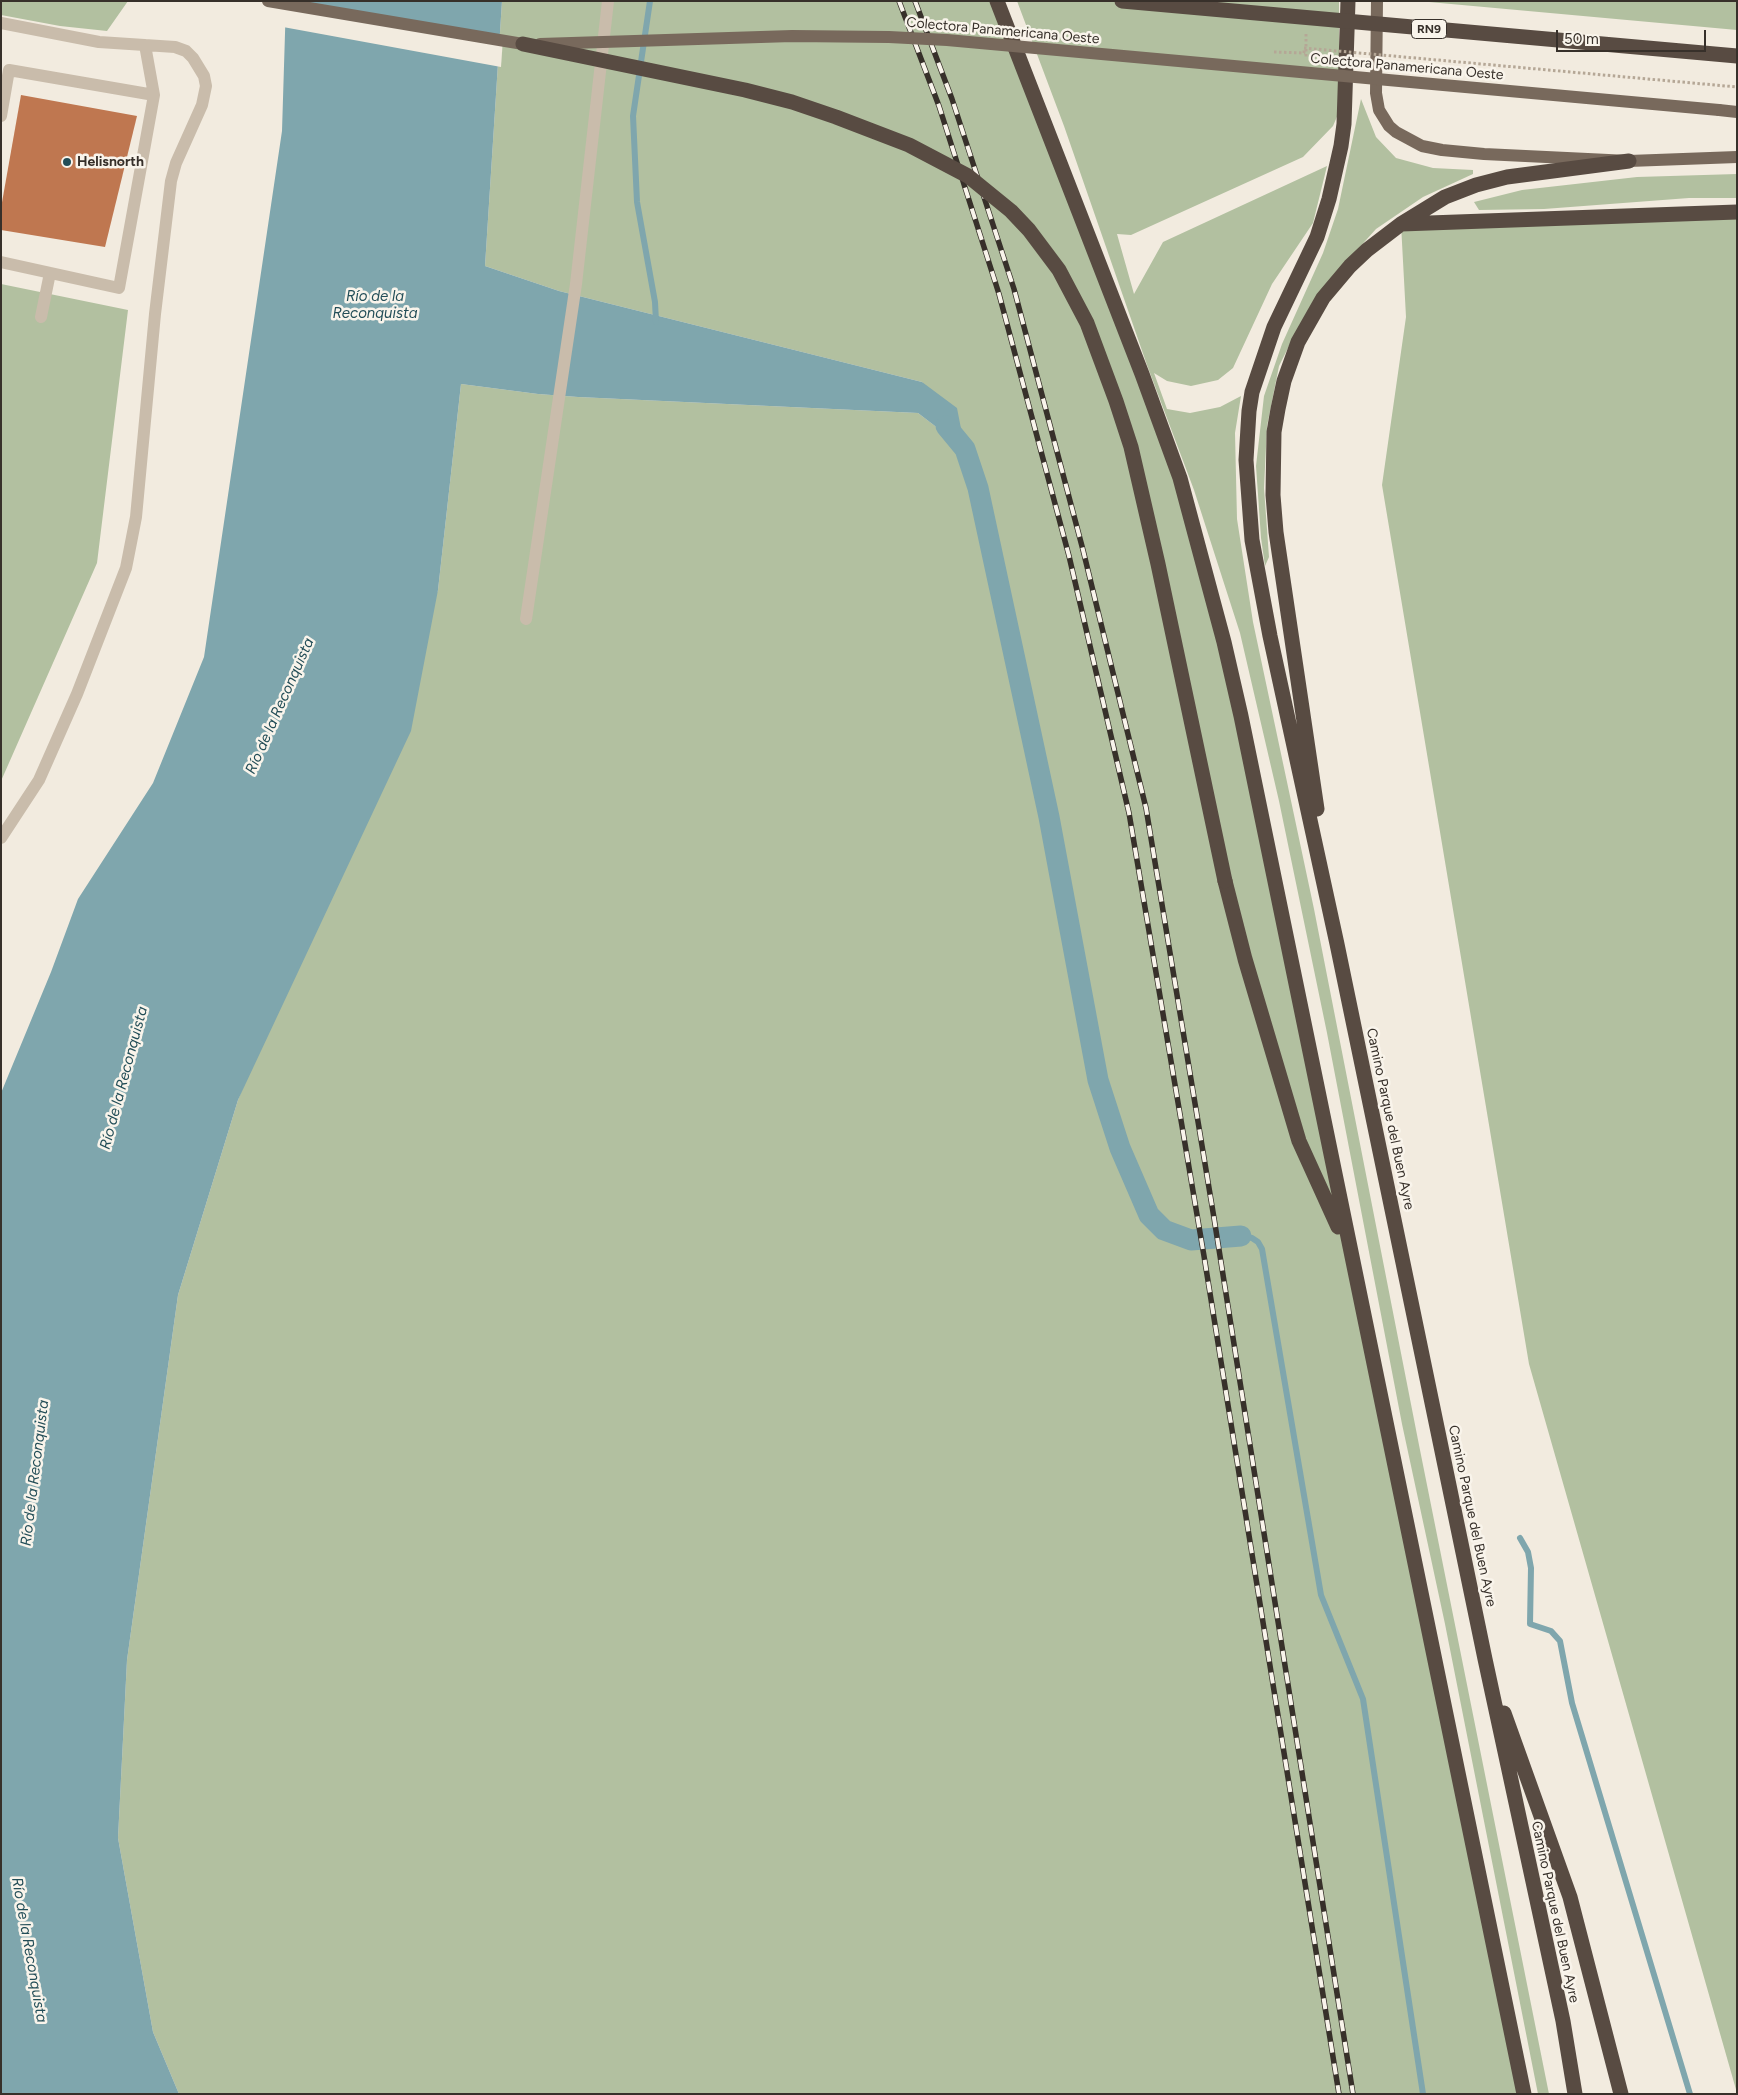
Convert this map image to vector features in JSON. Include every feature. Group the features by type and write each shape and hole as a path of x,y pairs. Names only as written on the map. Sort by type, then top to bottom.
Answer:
{"highway":[{"path":"997,1 1142,374 1180,478 1241,716 1349,1251 1523,2093"},
{"name":"RN9","path":"1122,1 1737,56"},
{"path":"1337,944 1259,584 1252,540 1246,460 1249,411 1256,376 1274,327 1317,238 1336,173 1344,124 1348,1"},
{"path":"523,44 745,90 792,102 846,120 909,145 968,176 1010,211 1029,230 1059,270 1087,323 1131,447 1160,573 1225,880 1245,959 1299,1141 1349,1251"},
{"path":"1337,944 1276,532 1272,476 1274,432 1290,360 1312,315 1335,282 1367,250 1400,224 1445,197 1476,185 1524,174 1629,161"},
{"path":"1400,224 1737,212"},
{"name":"Camino Parque del Buen Ayre","path":"1337,944 1485,1659 1563,2021 1575,2094"},
{"path":"1485,1659 1570,1897 1620,2094"}],"main road":[{"name":"Colectora Panamericana Oeste","path":"268,1 523,44 792,36 899,38 1737,112"},
{"path":"1377,1 1377,102 1379,110 1389,126 1402,136 1422,146 1442,150 1629,161 1737,157"}],"street":[{"path":"526,619 576,284 608,1"},
{"path":"1,23 99,42 175,47 186,51 200,67 206,86 202,106 176,163 171,181 155,314 136,517 126,568 77,694 39,780 1,838"},
{"path":"1,262 119,288 154,96 145,45"},
{"path":"1,116 9,70 154,96"},
{"path":"41,317 50,273"}],"path":[{"path":"1304,48 1737,87"}],"green space":[{"path":"1,1 128,1 107,31 60,26 1,15"},
{"path":"502,1 997,1 1142,374 1224,642 1523,2094 179,2094 153,2032 118,1838 127,1660 178,1295 238,1100 438,590 461,384 578,397 918,413 964,448 922,382 559,291 485,266"},
{"path":"1017,1 1339,1 1339,112 1333,126 1303,157 1131,235 1117,234 1134,294 1163,242 1327,166 1313,223 1272,284 1233,368 1218,380 1191,386 1167,381 1154,373 1167,409 1190,413 1220,407 1241,396 1235,433 1237,519 1253,622 1314,909 1549,2094 1538,2094 1445,1624 1402,1424 1327,1033 1279,801 1240,633 1194,490 1147,365 1064,126"},
{"path":"1418,1 1737,1 1737,30"},
{"path":"1361,99 1376,137 1396,158 1433,168 1473,170 1473,174 1423,197 1376,229 1321,290 1294,336 1279,366 1267,426 1264,488 1269,557 1265,566 1256,466 1264,396 1282,344 1323,253 1338,209"},
{"path":"1737,174 1737,198 1689,198 1544,209 1479,210 1474,202 1522,190 1637,177"},
{"path":"1737,212 1737,2093 1529,1364 1382,485 1406,317 1401,224"},
{"path":"1,284 128,310 97,563 1,781"}],"water":[{"name":"Río de la Reconquista","path":"286,1 502,1 485,266 559,291 922,382 957,408 965,449 918,413 578,397 461,384 438,590 411,731 238,1100 178,1295 127,1660 118,1838 153,2032 179,2094 1,2094 1,1093 51,972 78,899 153,783 204,657 282,131"}],"pier":[{"path":"283,3 503,38 501,67 283,27"}],"building":[{"name":"Helisnorth","path":"21,95 137,116 105,247 1,230 1,208"}],"waterway":[{"path":"650,1 633,116 637,202 655,302 656,322"},
{"path":"946,426 965,449 978,488 1049,817 1098,1080 1120,1148 1149,1215 1164,1230 1191,1240 1241,1236"},
{"path":"1241,1236 1252,1238 1258,1242 1262,1249 1321,1595 1363,1699 1423,2094"},
{"path":"1520,1538 1528,1552 1531,1568 1530,1624 1551,1631 1560,1641 1572,1703 1690,2094"}],"railway":[{"path":"899,1 939,106 999,294 1069,556 1129,813 1204,1256 1339,2094"},
{"path":"915,1 952,99 1014,289 1083,550 1146,808 1214,1218 1353,2094"}],"place":[{"name":"Helisnorth","path":"67,162"}]}
